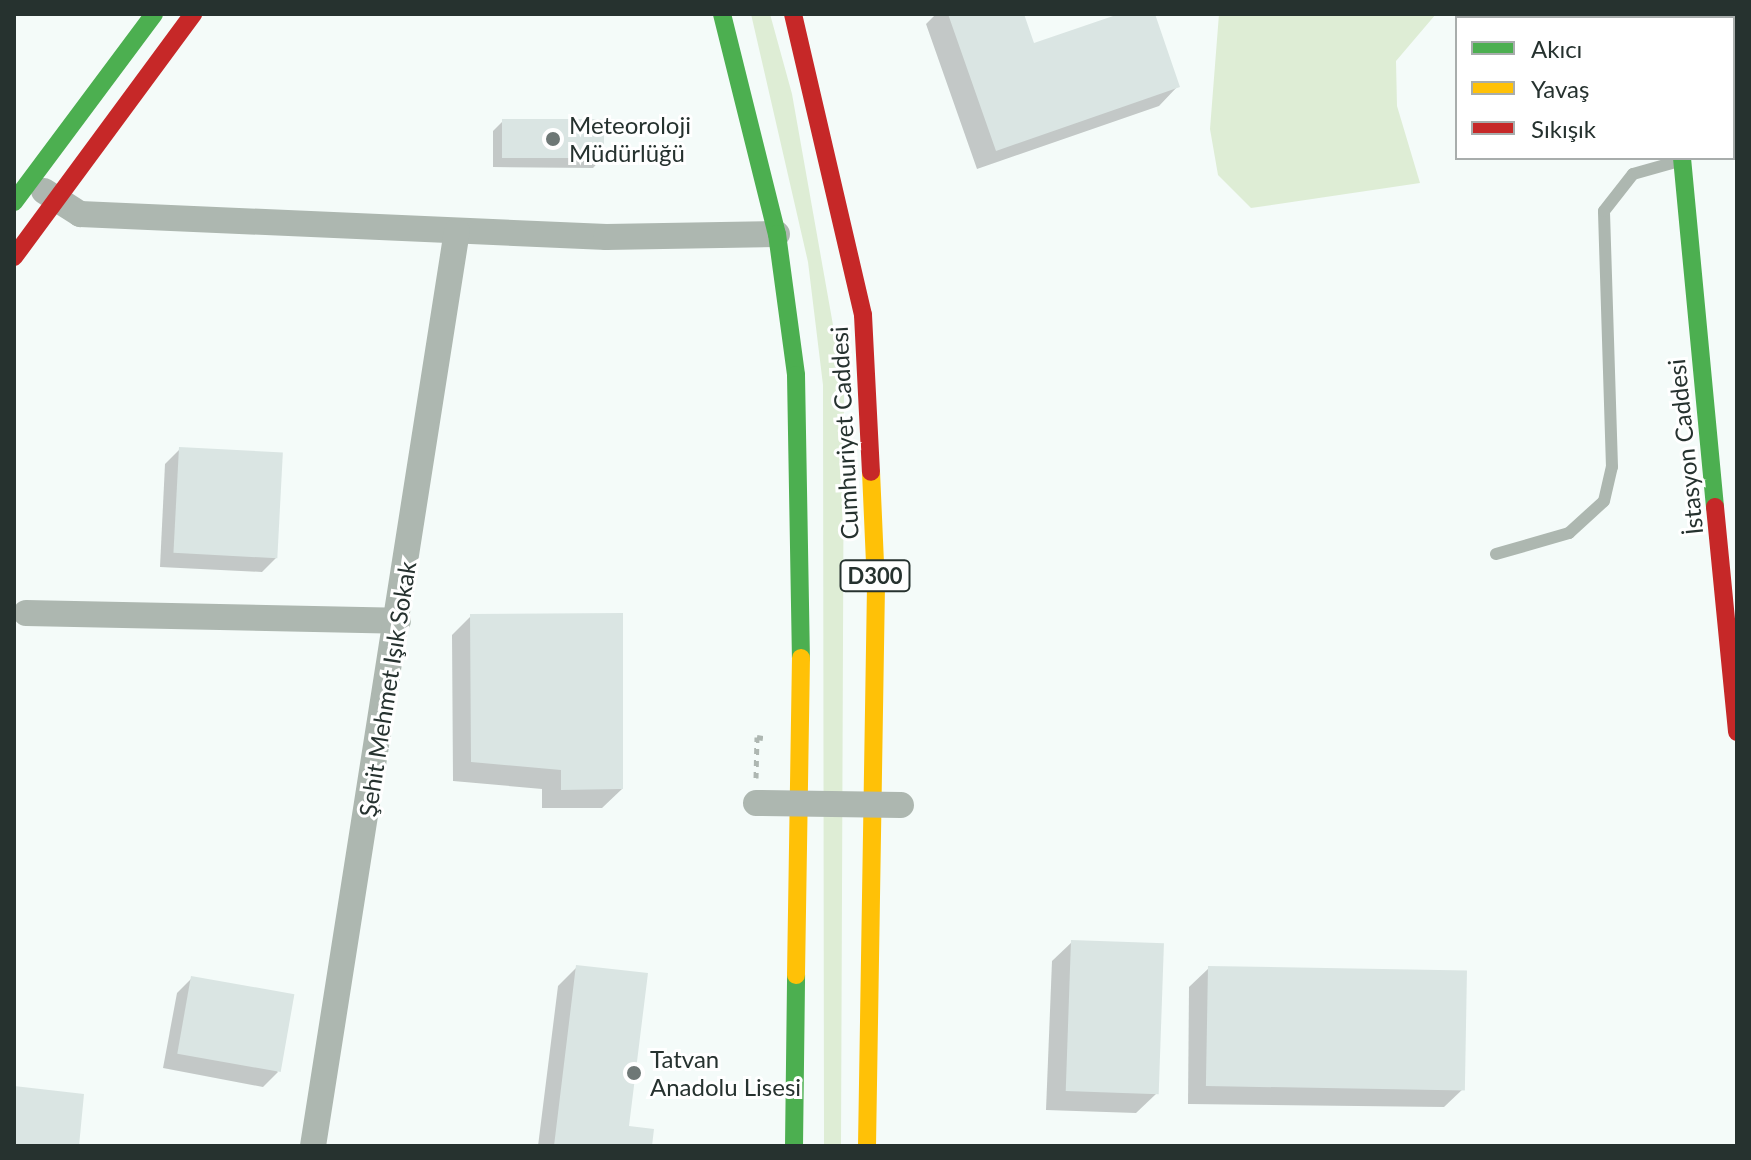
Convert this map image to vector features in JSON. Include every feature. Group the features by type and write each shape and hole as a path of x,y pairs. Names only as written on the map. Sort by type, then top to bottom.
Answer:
{"main road":[{"path":"22,192 154,14"},
{"path":"14,257 193,14"},
{"name":"Cumhuriyet Caddesi","path":"722,14 777,234 796,375 802,563 794,1146"},
{"name":"Cumhuriyet Caddesi","path":"793,14 863,315 876,586 867,1146"},
{"name":"İstasyon Caddesi","path":"1682,160 1737,732"}],"street":[{"path":"22,192 57,200 80,214 457,231 777,234"},
{"name":"Şehit Mehmet Işık Sokak","path":"313,1146 457,231"},
{"path":"26,613 398,621"},
{"path":"756,803 901,805"}],"lane":[{"path":"1496,554 1569,533 1604,501 1612,467 1604,211 1633,174 1679,160"}],"path":[{"path":"756,803 757,737"}],"green space":[{"path":"751,14 770,14 792,94 844,387 841,1146 824,1146 823,385 808,262"},
{"path":"1219,14 1436,14 1396,61 1397,106 1420,183 1251,208 1218,175 1210,129"}],"building":[{"path":"948,14 1024,14 1034,43 1119,14 1155,14 1180,87 996,151"},
{"name":"Meteoroloji Müdürlüğü","path":"502,119 604,119 604,158 502,158"},
{"path":"179,447 283,452 277,558 173,553"},
{"path":"623,613 623,789 561,790 561,770 471,762 470,614"},
{"path":"1071,940 1164,943 1159,1094 1066,1091"},
{"path":"576,965 648,973 629,1126 654,1129 652,1146 554,1146"},
{"path":"1208,966 1467,971 1465,1091 1206,1086"},
{"path":"191,976 294,994 281,1072 177,1054"},
{"path":"14,1086 84,1094 79,1146 14,1146"}],"traffic: fast":[{"path":"14,202 154,14"},
{"path":"722,14 777,234 796,375 801,658"},
{"path":"1682,160 1715,507"},
{"path":"794,1146 796,975"}],"traffic: slow":[{"path":"867,1146 876,586 871,472"},
{"path":"796,975 801,658"}],"traffic: jam":[{"path":"14,257 193,14"},
{"path":"793,14 863,315 871,472"},
{"path":"1715,507 1737,732"}],"place":[{"name":"Meteoroloji Müdürlüğü","path":"553,139"},
{"name":"Tatvan Anadolu Lisesi","path":"634,1073"}]}
